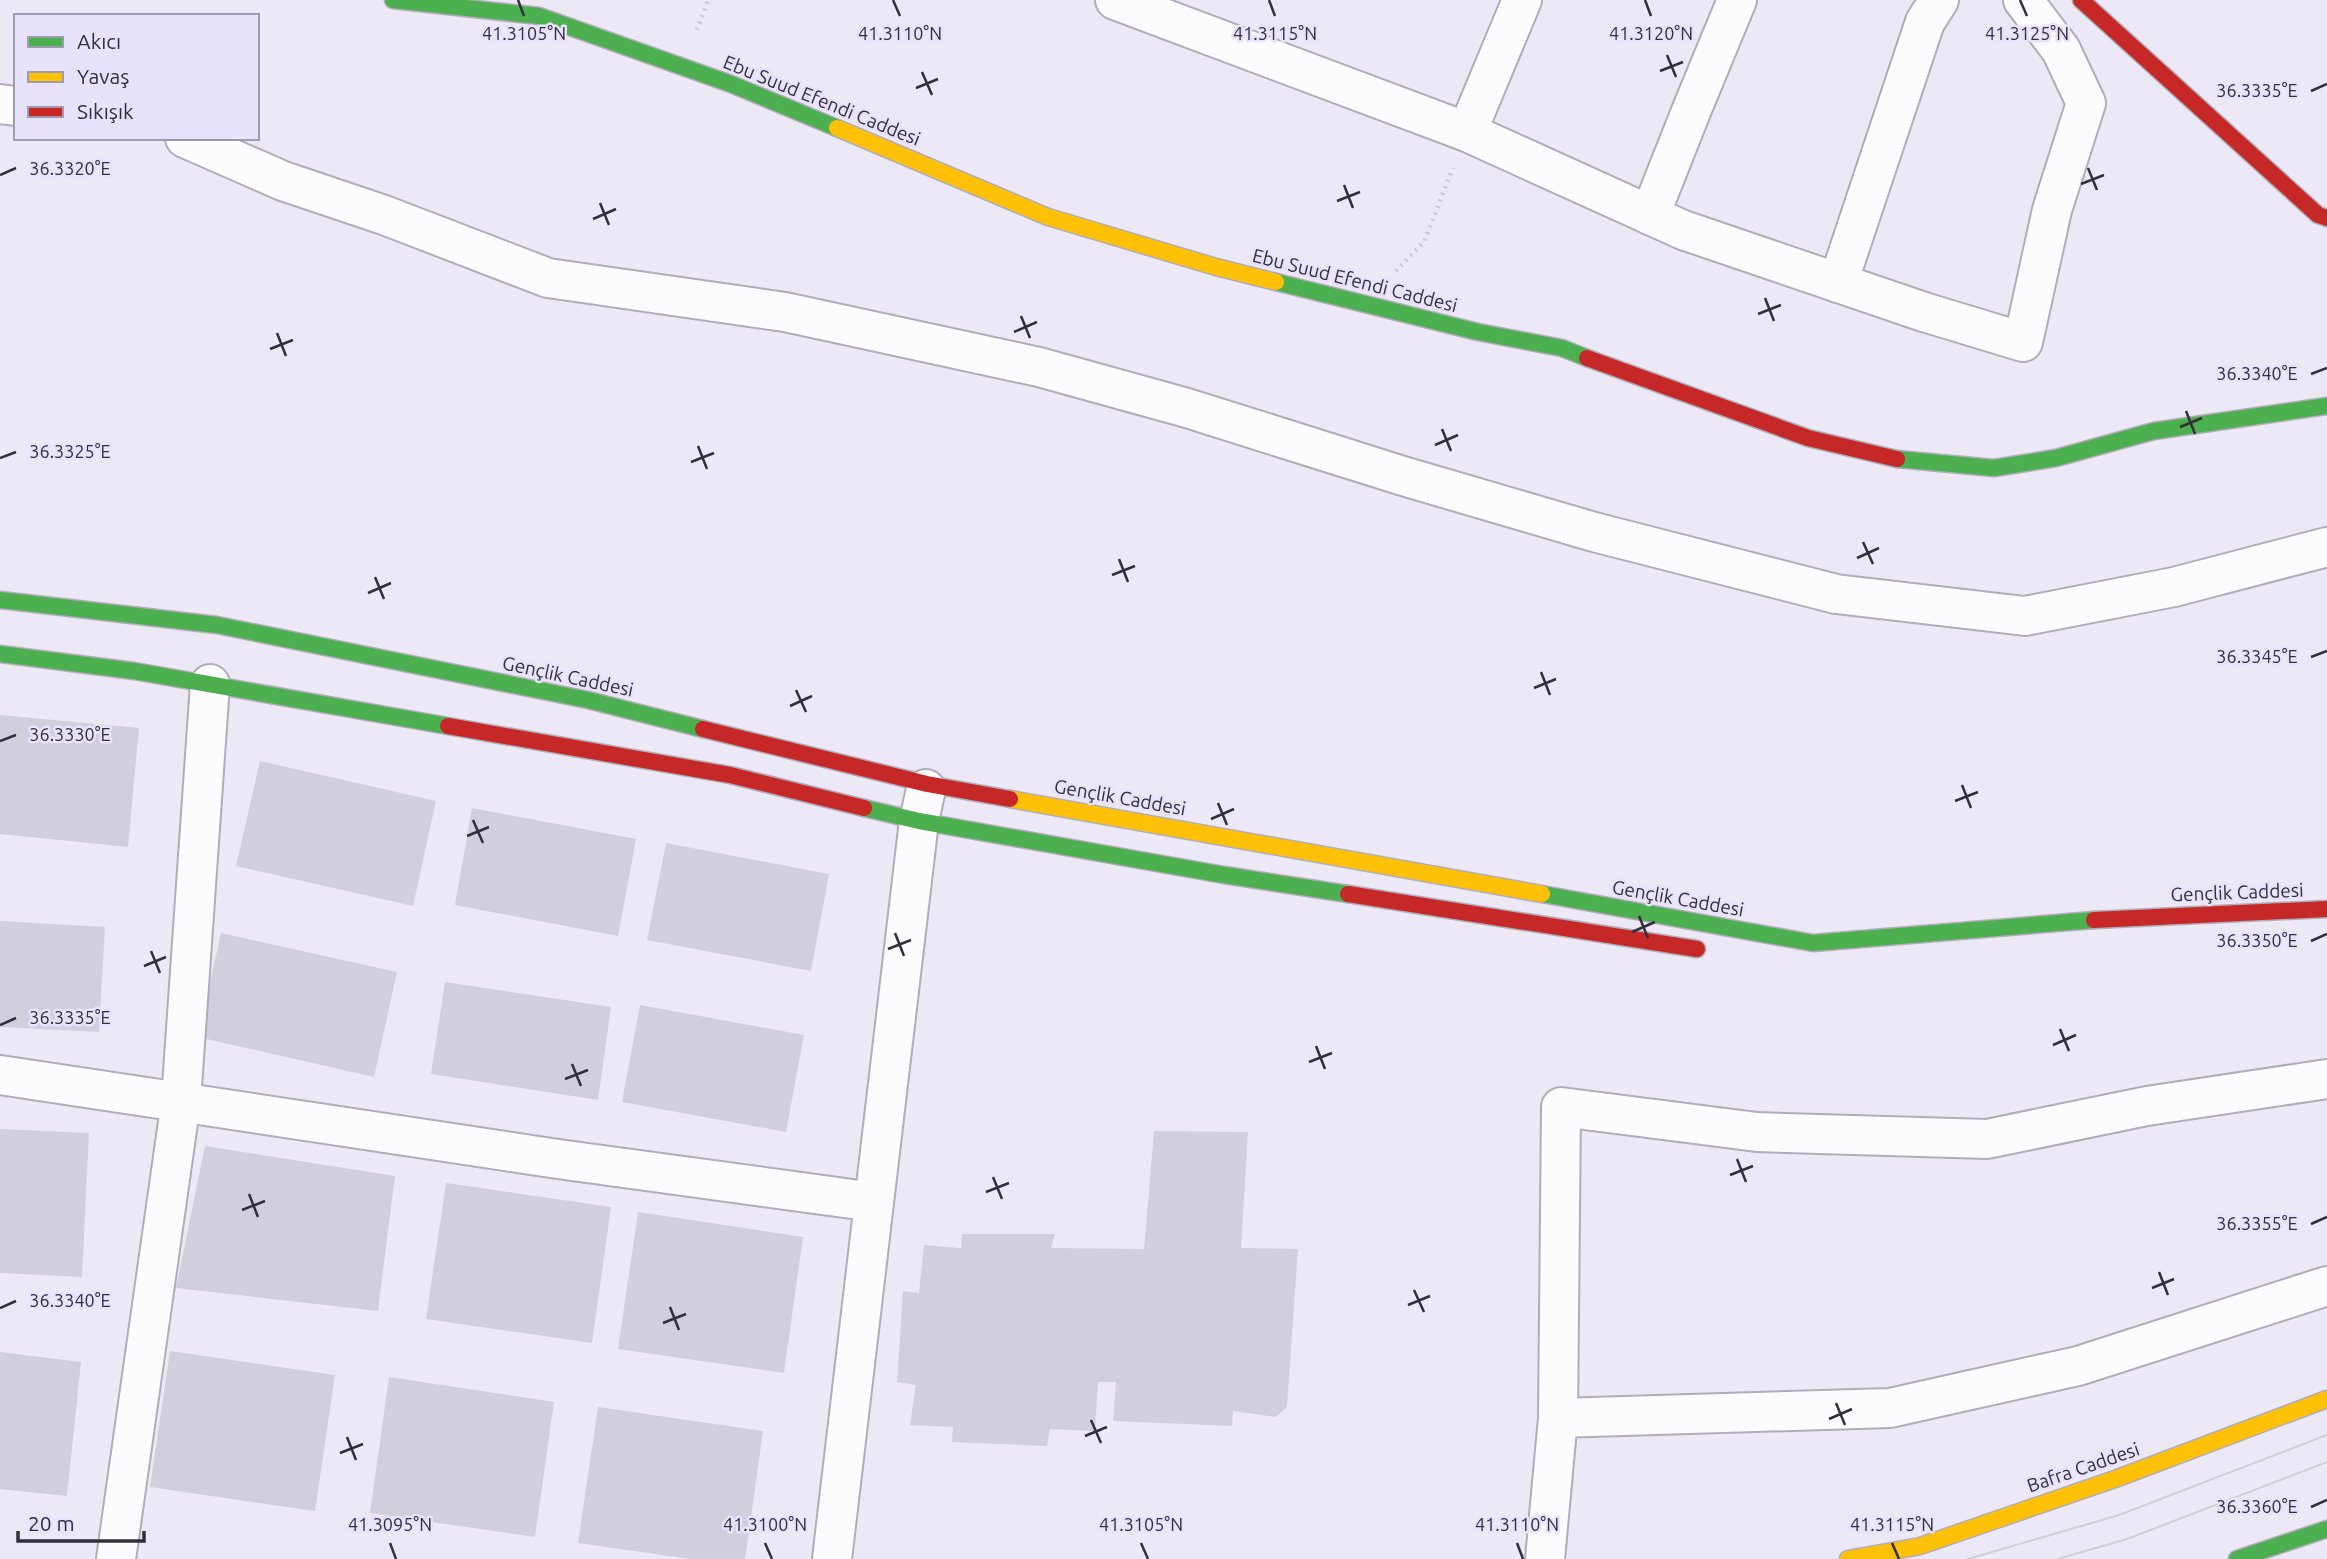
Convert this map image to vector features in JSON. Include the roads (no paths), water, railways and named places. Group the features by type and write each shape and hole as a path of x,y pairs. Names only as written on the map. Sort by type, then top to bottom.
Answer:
{"main road":[{"name":"Ebu Suud Efendi Caddesi","path":"393,0 539,16 731,85 1048,217 1216,267 1364,305 1478,332 1562,348 1808,438 1903,460 1994,468 2056,458 2154,431 2327,406"},
{"path":"2081,0 2318,215 2327,218"},
{"name":"Gençlik Caddesi","path":"0,600 217,625 588,700 928,783 1813,943 2137,917 2327,909"},
{"path":"0,654 134,671 730,775 919,821 1224,875 1711,951"},
{"name":"Bafra Caddesi","path":"1848,1559 1920,1546 2115,1479 2327,1399"},
{"path":"2237,1559 2327,1529"}],"street":[{"path":"1115,0 1467,132 1683,230 2023,342 2052,210 2086,103 2061,50 2023,0"},
{"path":"1467,132 1522,0"},
{"path":"1650,215 1737,0"},
{"path":"1839,283 1925,22 1939,0"},
{"path":"190,140 283,181 384,215 548,278 785,312 1039,367 1187,408 1594,532 1836,594 2025,617 2174,587 2327,547"},
{"path":"116,1559 181,1101 210,684"},
{"path":"832,1559 919,821 928,783"},
{"path":"0,1075 544,1157 874,1202"},
{"path":"1545,1559 1558,1418 1560,1107 1757,1132 1987,1139 2147,1106 2327,1079"},
{"path":"1558,1418 1890,1408 2078,1366 2327,1286"}],"tram line":[{"path":"1968,1559 2119,1515 2327,1435"},
{"path":"2058,1559 2127,1539 2327,1462"}]}
